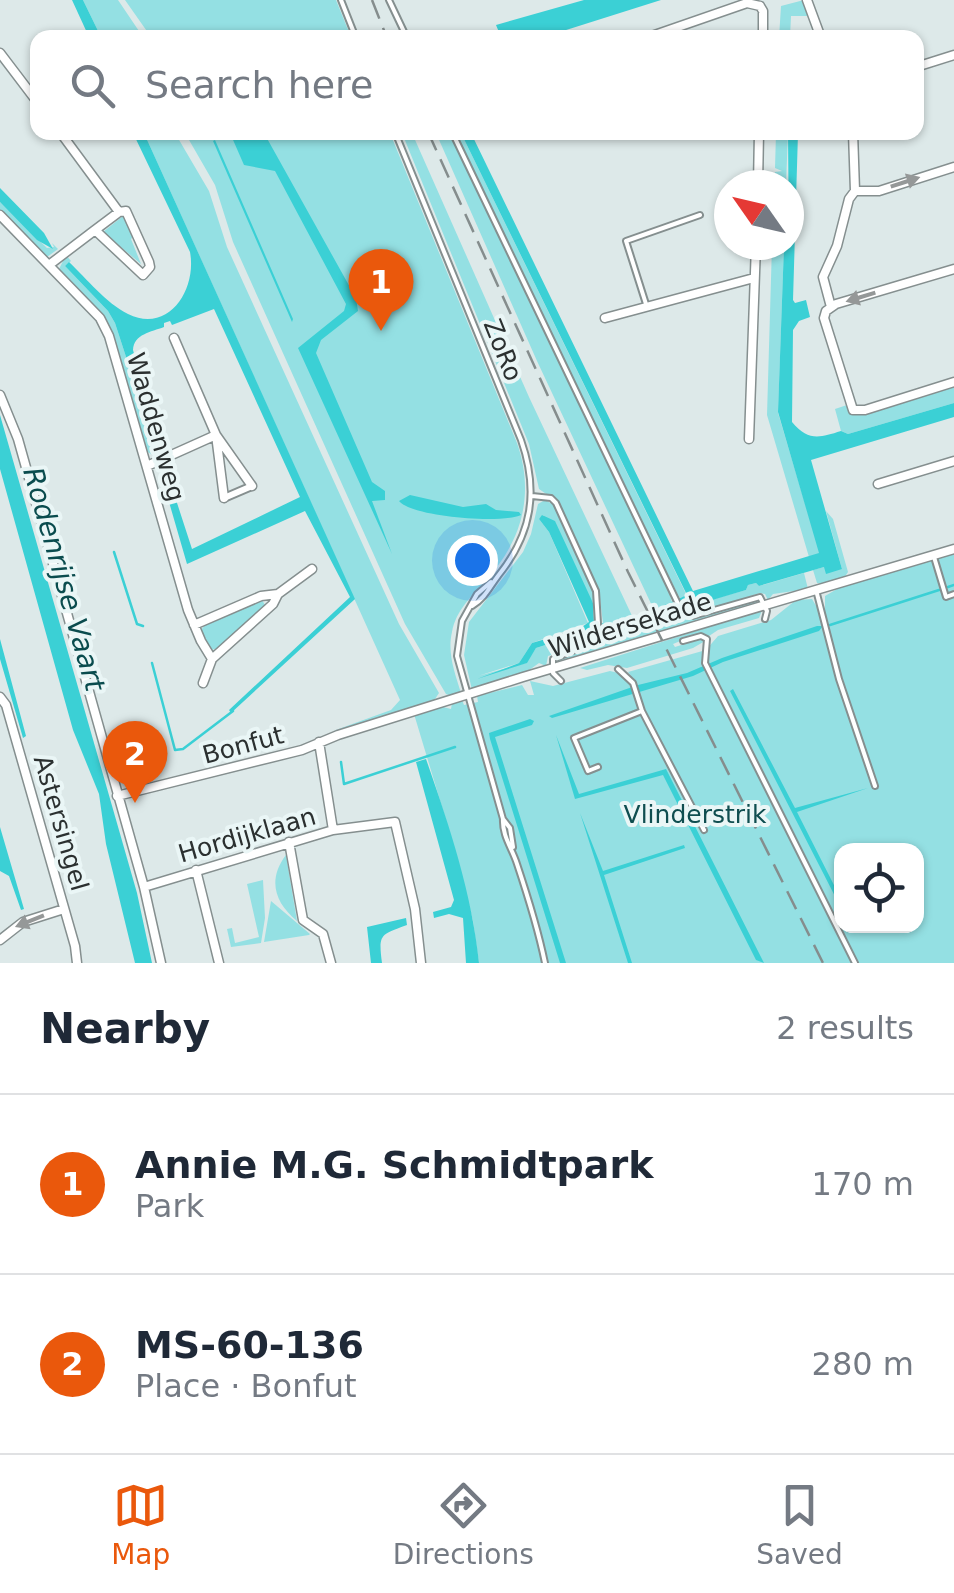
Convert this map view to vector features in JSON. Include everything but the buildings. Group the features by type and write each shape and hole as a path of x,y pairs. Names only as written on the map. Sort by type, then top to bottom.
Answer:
{"street":[{"path":"807,0 818,30"},
{"path":"669,30 747,3 763,3 763,30"},
{"path":"0,52 30,92"},
{"path":"924,64 954,56"},
{"path":"66,140 119,212 128,214 150,267 145,273 134,270 95,230"},
{"path":"758,170 759,140"},
{"path":"832,306 823,276 855,191 853,140"},
{"path":"855,191 879,191 954,167"},
{"path":"49,265 119,212"},
{"name":"Waddenweg","path":"0,215 106,328 194,625 212,659"},
{"path":"749,439 755,260"},
{"path":"954,269 832,306 824,318 854,410 954,382"},
{"path":"605,318 754,278"},
{"path":"174,338 216,435 252,486 224,498 216,435"},
{"path":"0,394 18,439 144,887 161,963"},
{"path":"147,466 216,435"},
{"path":"878,484 954,461"},
{"name":"Wildersekade","path":"319,742 954,549"},
{"path":"203,683 212,659 278,594 312,569"},
{"path":"194,625 261,596 278,594"},
{"name":"Astersingel","path":"0,696 6,705 77,963"},
{"name":"Bonfut","path":"117,796 287,754 319,742"},
{"name":"Hordijklaan","path":"144,887 333,830 319,742"},
{"path":"333,830 395,822 421,963"},
{"path":"289,842 304,920 322,934 331,963"},
{"path":"196,870 218,963"},
{"path":"0,940 23,922 64,909"}],"lane":[{"path":"341,0 353,30"},
{"path":"389,0 403,30"},
{"name":"ZoRo","path":"398,140 521,440 530,472 532,496 520,545 495,580 477,594 462,621 457,646 467,695 504,820 503,831 538,927 545,963"},
{"path":"456,140 680,608 693,616 758,596 765,605 764,619"},
{"path":"646,305 626,241 700,215"},
{"path":"532,496 551,498 556,503 596,591 600,634 597,643 552,658 552,669 561,681"},
{"path":"934,556 946,597 954,594"},
{"path":"816,590 875,786"},
{"path":"683,641 698,636 706,638 705,663 856,963"},
{"path":"618,669 634,685 642,711 704,830"},
{"path":"598,767 588,772 574,738 642,711"}],"green space":[{"path":"83,0 118,0 138,30 98,30"},
{"path":"125,0 336,0 348,30 146,30"},
{"path":"804,0 809,16 791,16 790,30 780,30 781,6"},
{"path":"147,140 179,140 209,191 227,247 399,624 439,693 433,702 333,731 391,710 400,700"},
{"path":"189,140 393,140 517,443 525,480 522,516 509,549 454,624 451,655 461,693 446,694 405,624 233,242 215,185"},
{"path":"405,140 415,140 529,397 634,620 603,623 599,591 558,502 539,489 529,444"},
{"path":"439,140 452,140 672,602 654,610"},
{"path":"458,140 464,140 687,596 678,595"},
{"path":"776,140 788,140 787,170 775,168"},
{"path":"0,202 47,248 54,247 52,243 58,249 47,257 44,255 0,210"},
{"path":"123,216 133,237 141,264 103,232"},
{"path":"66,255 71,261 65,266 115,323 157,452 162,454 156,457 146,451 111,331 97,308 59,269"},
{"path":"772,260 783,260 778,413 819,554 809,557 767,415"},
{"path":"954,385 954,403 848,434 841,431 835,409 847,405 853,415"},
{"path":"545,500 554,505 593,588 595,624 593,603 543,515 539,519 549,532 588,623 532,643 519,663 478,676 526,663 536,648 595,630 595,638 548,656 546,666 539,663 525,673 472,690 464,655 469,622 523,552 538,504"},
{"path":"826,511 833,519 848,572 844,578 823,584 817,583 813,570 842,569"},
{"name":"Vlinderstrik","path":"954,553 954,963 479,963 458,860 414,714 439,706 451,709 452,703 462,700 464,705 478,702 477,696 522,685 528,695 534,695 530,681 553,686 610,671 631,676 628,672 706,650 718,636 771,620 796,600 812,599 821,614 825,612 825,596 844,585"},
{"path":"804,573 808,589 773,594 768,600 760,593 694,614 684,609 683,605 746,590 748,585 759,586"},
{"path":"257,600 265,605 219,648 211,650 201,630 206,624"},
{"path":"760,602 555,663 599,646 604,630 634,627 675,608 682,617 692,619"},
{"path":"762,610 759,618 673,644 675,647 705,641 693,648 627,668 580,668"},
{"path":"286,855 297,921 283,907 276,891 277,873"},
{"path":"263,880 265,918 261,943 231,947 227,929 232,928 235,943 259,937 247,884"},
{"path":"271,901 310,934 264,942"}],"shaded area":[{"path":"72,0 83,0 98,30 86,30"},
{"path":"584,0 661,0 566,30 498,30 496,25"},
{"path":"136,140 147,140 355,599 231,713 229,710 350,597 305,511 187,564 160,471 166,469 192,549 300,497 214,309 172,325 170,321 164,323 164,327 144,334 134,345 161,451 157,452 115,323 65,266 69,262 112,304 128,314 156,318 167,313 184,293 189,280 190,252"},
{"path":"233,140 268,140 356,298 358,311 321,340 316,353 372,482 385,491 385,500 372,501 392,554 298,348 344,311 346,304 275,171 244,165"},
{"path":"464,140 474,140 693,591 819,553 778,412 783,260 794,260 793,300 806,300 810,317 799,321 793,330 792,422 803,432 814,436 841,431 848,434 954,403 954,417 811,460 842,569 826,574 824,567 759,586 756,583 746,590 692,606 683,605 634,627 593,630 536,648 527,663 477,679 519,663 532,643 579,629 589,622 549,532 539,519 542,515 555,521 593,603 594,624 629,621 687,595"},
{"path":"788,140 798,140 797,170 788,170"},
{"path":"213,141 293,319 292,322"},
{"path":"0,188 44,233 53,249 37,240 0,202"},
{"path":"0,415 137,893 152,963 135,963 106,844 99,794 73,730 0,469"},
{"path":"410,495 463,507 486,504 521,515 495,519 438,515 399,501"},
{"path":"823,626 819,631 723,662 693,676 549,716 638,685 687,673"},
{"path":"0,639 26,736 23,738 0,659"},
{"path":"733,689 795,808 868,788 797,812 834,885 834,894 730,691"},
{"path":"534,721 532,725 495,737 566,963 560,963 489,733"},
{"path":"556,735 579,794 666,769 764,963 756,960 663,775 575,799"},
{"path":"426,759 465,885 479,963 466,963 463,918 449,914 434,918 433,912 451,907 454,900 416,762"},
{"path":"580,813 603,871 684,845 685,848 604,875 632,963 628,963"},
{"path":"0,827 24,909 21,910 9,876 0,871"},
{"path":"406,918 407,925 383,936 382,963 371,963 367,927"}],"pier":[{"path":"652,605 660,621 639,630 632,615"}],"waterway":[{"path":"114,552 137,624 143,626"},
{"path":"948,587 954,585"},
{"path":"830,625 939,590"},
{"path":"152,663 175,750 183,749 233,711"},
{"path":"341,762 344,784 455,747"}],"railway":[{"path":"372,0 384,30"},
{"path":"432,140 628,572 823,963"}],"place":[{"name":"Annie M.G. Schmidtpark","path":"381,331"},
{"name":"MS-60-136","path":"135,803"}],"water label":[{"name":"Rodenrijse Vaart","path":"64,579"}]}
